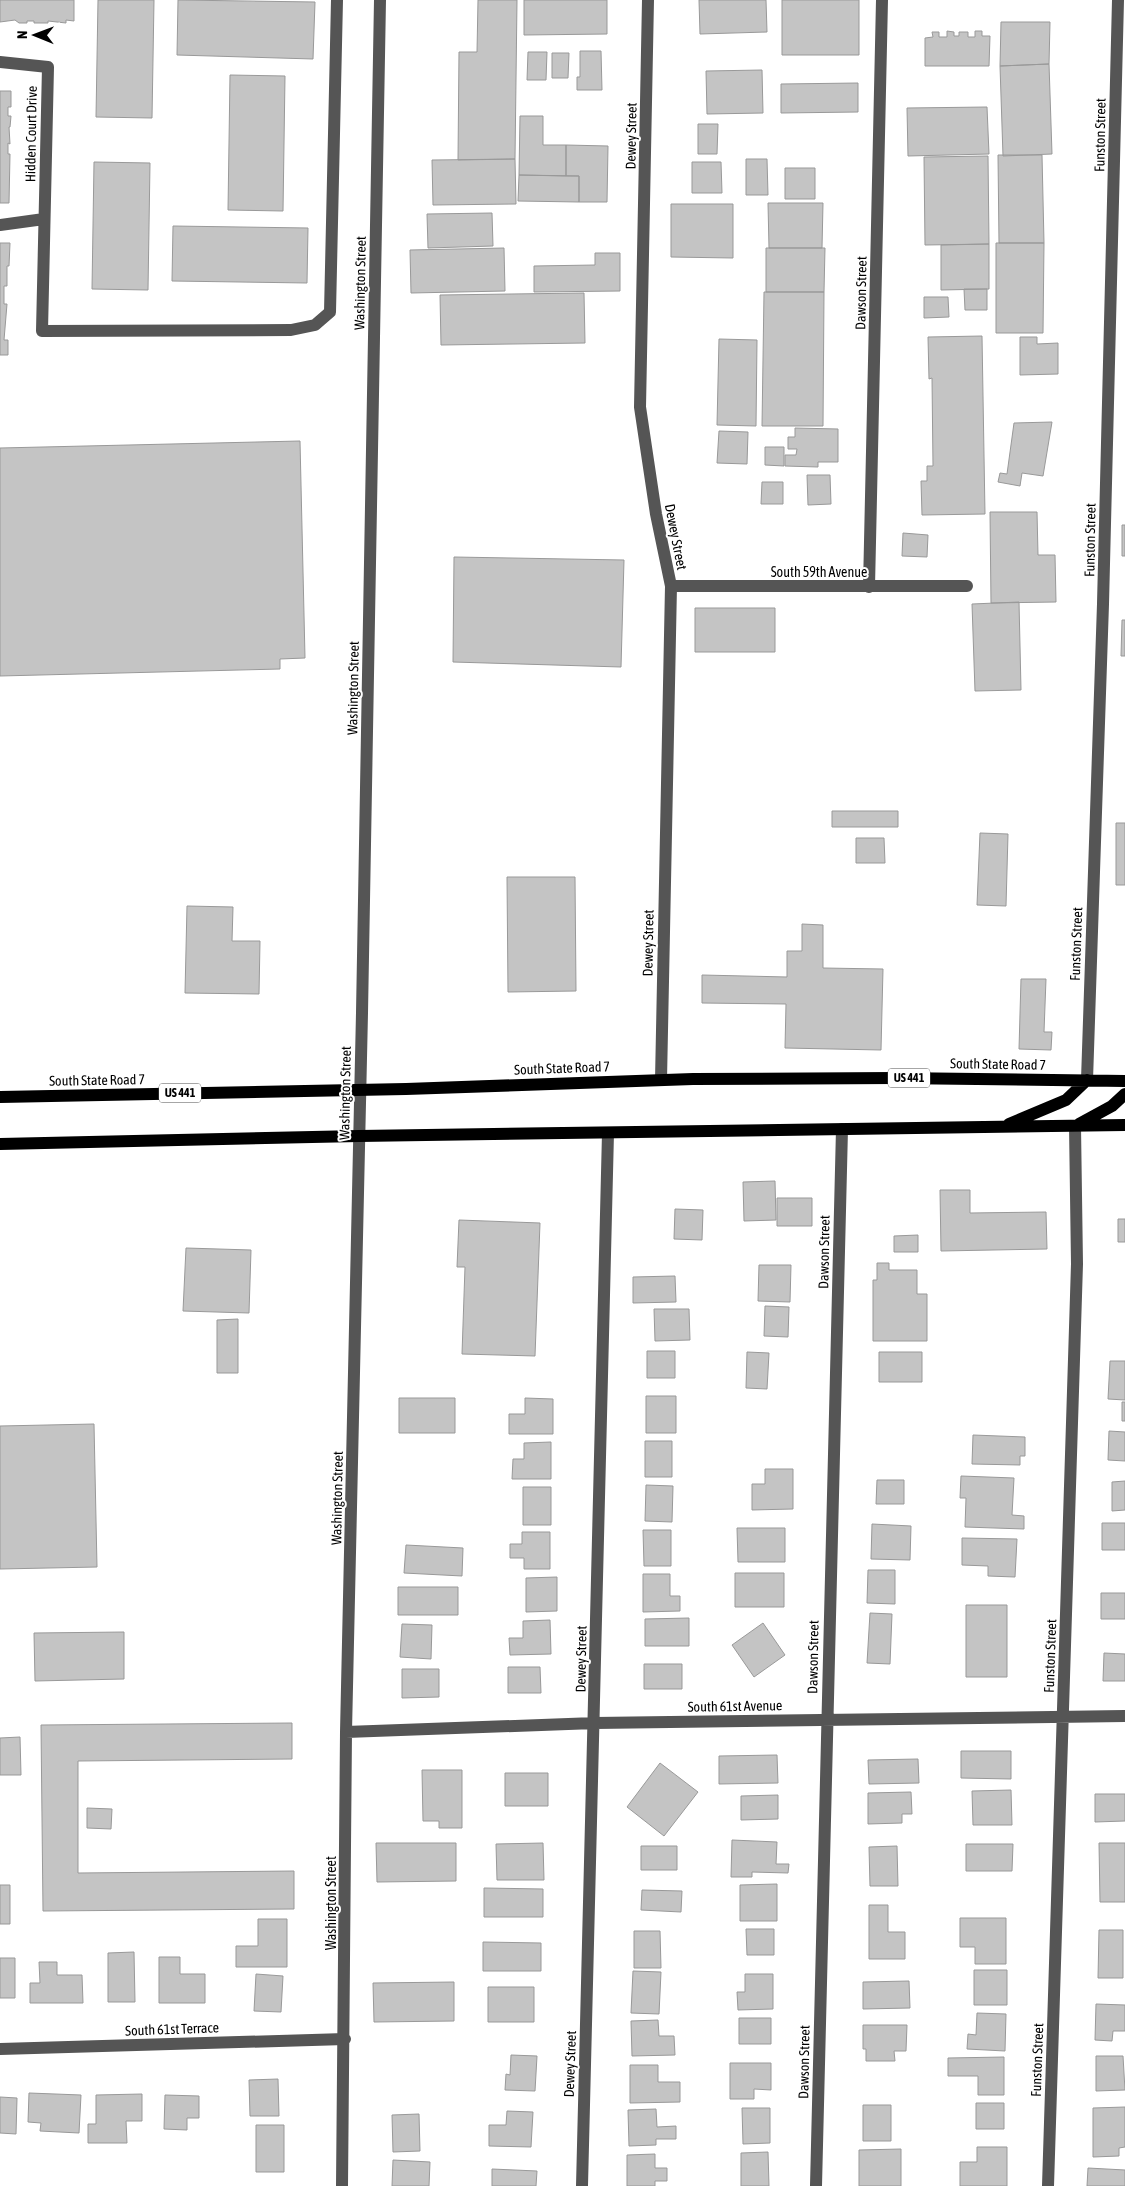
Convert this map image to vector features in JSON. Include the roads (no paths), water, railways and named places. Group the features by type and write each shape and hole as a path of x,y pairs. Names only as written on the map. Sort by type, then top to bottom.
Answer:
{"main road":[{"name":"South State Road 7","path":"0,1097 661,1080 895,1078 1125,1080"},
{"path":"1002,1127 1066,1100 1087,1080"},
{"path":"1075,1126 1112,1106 1125,1094"},
{"path":"0,1144 359,1136 1125,1125"}],"street":[{"name":"Hidden Court Drive","path":"0,62 48,67 42,330 291,330 315,325 330,312 337,0"},
{"name":"Washington Street","path":"342,2186 345,2039 346,1732 380,0"},
{"name":"Dewey Street","path":"648,0 640,407 656,514 671,586 661,1080"},
{"name":"Dawson Street","path":"869,587 882,0"},
{"name":"Funston Street","path":"1087,1080 1103,604 1118,0"},
{"path":"0,225 44,220"},
{"name":"South 59th Avenue","path":"671,586 967,586"},
{"name":"Funston Street","path":"1048,2186 1077,1264 1075,1126"},
{"name":"Dawson Street","path":"816,2186 842,1129"},
{"name":"Dewey Street","path":"582,2186 608,1133"},
{"name":"South 61st Avenue","path":"346,1732 594,1723 1125,1716"},
{"name":"South 61st Terrace","path":"0,2049 345,2039"}]}
